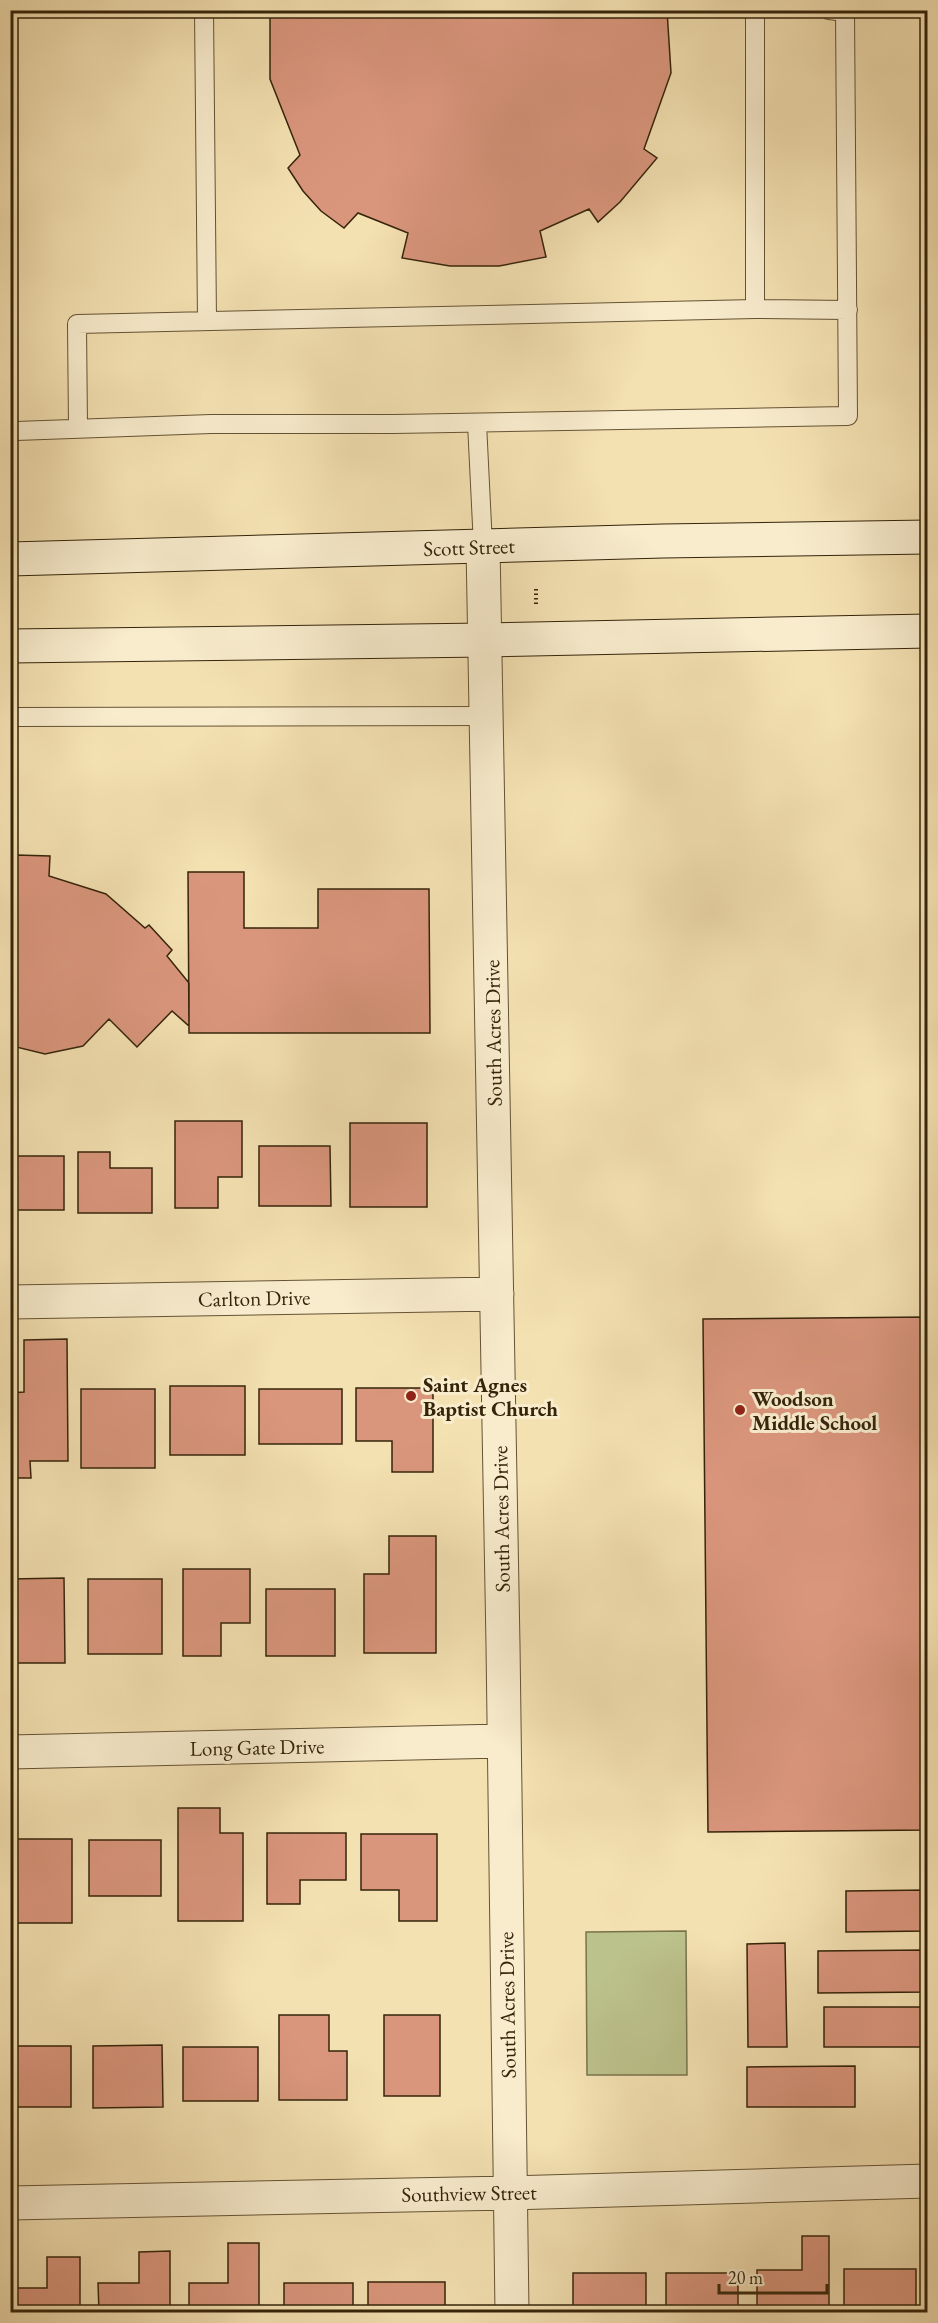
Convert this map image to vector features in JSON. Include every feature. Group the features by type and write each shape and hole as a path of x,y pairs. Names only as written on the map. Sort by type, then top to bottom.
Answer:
{"street":[{"name":"Scott Street","path":"10,559 927,537"},
{"name":"South Acres Drive","path":"483,546 512,2313"},
{"path":"10,646 927,631"},
{"name":"Carlton Drive","path":"10,1302 497,1294"},
{"name":"Long Gate Drive","path":"10,1752 503,1741"},
{"name":"Southview Street","path":"10,2203 509,2193 927,2181"}],"lane":[{"path":"204,10 207,321"},
{"path":"755,10 755,309"},
{"path":"10,434 16,430 211,424 477,423 849,416 845,12 829,10"},
{"path":"78,428 77,324 755,309 848,310"},
{"path":"477,423 483,546"},
{"path":"10,717 487,716"}],"path":[{"path":"536,589 536,609"}],"green space":[{"path":"686,1931 687,2075 587,2075 586,1932"}],"building":[{"path":"270,10 667,10 671,73 644,149 657,158 620,202 598,222 589,209 540,231 546,257 499,266 450,266 402,258 408,233 358,213 344,228 321,211 303,191 288,168 300,155 270,79"},
{"path":"16,855 50,856 49,876 106,894 145,928 149,925 172,950 167,956 189,983 189,1026 172,1011 137,1047 109,1019 83,1046 45,1054 12,1046 10,876 16,875"},
{"path":"188,872 244,872 244,928 318,928 318,889 429,889 430,1033 189,1033"},
{"path":"175,1121 242,1121 242,1177 218,1177 218,1208 175,1208"},
{"path":"350,1123 427,1123 427,1207 350,1207"},
{"path":"259,1146 330,1146 331,1206 259,1206"},
{"path":"78,1152 110,1152 110,1168 152,1168 152,1213 78,1213"},
{"path":"10,1156 64,1156 64,1210 10,1210"},
{"path":"928,1317 928,1830 708,1832 703,1319"},
{"path":"67,1339 68,1461 30,1461 31,1478 10,1478 10,1393 24,1392 24,1340"},
{"path":"170,1386 245,1386 245,1455 170,1455"},
{"path":"356,1388 433,1388 433,1472 392,1472 392,1441 356,1441"},
{"path":"81,1389 155,1389 155,1468 81,1468"},
{"path":"259,1389 342,1389 342,1444 259,1444"},
{"path":"389,1536 436,1536 436,1653 364,1653 364,1574 389,1574"},
{"path":"183,1569 250,1569 250,1623 221,1623 221,1656 183,1656"},
{"path":"64,1578 65,1663 10,1663 10,1579"},
{"path":"88,1579 162,1579 162,1654 88,1654"},
{"path":"266,1589 335,1589 335,1656 266,1656"},
{"path":"178,1808 220,1808 220,1833 243,1833 243,1921 178,1921"},
{"path":"267,1833 346,1833 346,1880 300,1880 300,1904 267,1904"},
{"path":"361,1834 437,1834 437,1921 399,1921 399,1890 361,1890"},
{"path":"10,1839 72,1839 72,1923 10,1923"},
{"path":"89,1840 161,1840 161,1896 89,1896"},
{"path":"928,1890 928,1931 846,1932 846,1891"},
{"path":"785,1943 787,2047 748,2047 747,1944"},
{"path":"928,1950 928,1992 818,1993 818,1951"},
{"path":"824,2007 928,2007 928,2047 824,2047"},
{"path":"279,2015 329,2015 329,2051 347,2051 347,2100 279,2100"},
{"path":"384,2015 440,2015 440,2096 384,2096"},
{"path":"162,2045 163,2107 93,2108 93,2046"},
{"path":"10,2046 71,2046 71,2107 10,2107"},
{"path":"183,2047 258,2047 258,2101 183,2101"},
{"path":"855,2066 855,2107 747,2107 747,2067"},
{"path":"802,2236 829,2236 829,2312 757,2312 757,2270 802,2270"},
{"path":"228,2243 259,2243 259,2312 189,2312 189,2283 228,2283"},
{"path":"170,2251 170,2312 99,2312 98,2283 139,2283 139,2252"},
{"path":"47,2257 80,2257 80,2312 10,2312 10,2288 47,2288"},
{"path":"844,2269 916,2269 916,2312 844,2312"},
{"path":"573,2273 646,2273 646,2312 573,2312"},
{"path":"666,2273 738,2273 738,2312 666,2312"},
{"path":"368,2282 445,2282 445,2312 368,2312"},
{"path":"284,2283 353,2283 353,2312 284,2312"}],"place":[{"name":"Saint Agnes Baptist Church","path":"411,1396"},
{"name":"Woodson Middle School","path":"740,1410"}]}
